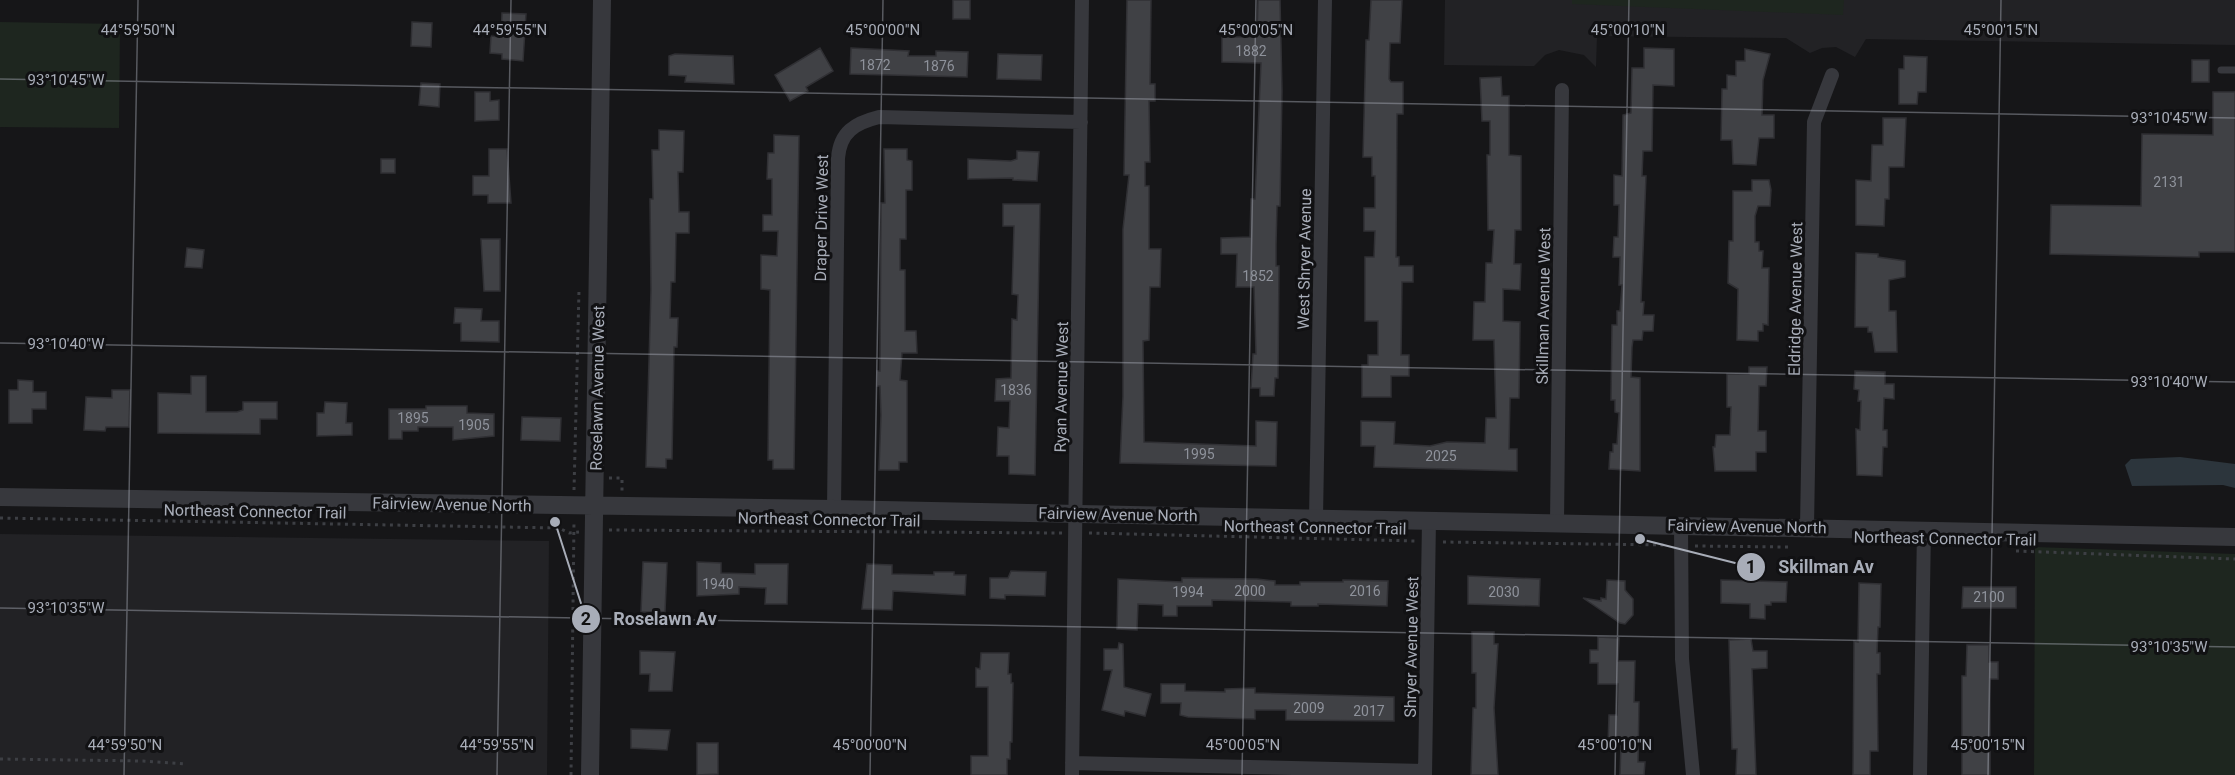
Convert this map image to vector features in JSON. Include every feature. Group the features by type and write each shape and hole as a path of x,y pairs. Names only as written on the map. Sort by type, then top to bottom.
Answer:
{"street":[{"name":"Roselawn Avenue West","path":"590,775 596,506 602,0"},
{"name":"Ryan Avenue West","path":"1072,769 1082,0"},
{"name":"West Shryer Avenue","path":"1316,518 1324,0"},
{"name":"Eldridge Avenue West","path":"1808,527 1814,122 1832,75"},
{"name":"Skillman Avenue West","path":"1557,522 1562,90"},
{"name":"Draper Drive West","path":"834,508 838,158 845,134 853,126 879,117 1081,122"},
{"name":"Fairview Avenue North","path":"0,497 834,508 2235,537"},
{"name":"Shryer Avenue West","path":"1425,773 1429,520"},
{"path":"1681,525 1682,659 1693,775"},
{"path":"1920,775 1924,530"},
{"path":"1072,769 1425,773"}],"lane":[{"path":"2221,70 2235,70"}],"path":[{"path":"571,775 573,533 579,286"},
{"name":"Northeast Connector Trail","path":"0,518 559,528 573,533 594,530 1076,533 1794,547"},
{"name":"Northeast Connector Trail","path":"2011,551 2235,559"},
{"path":"0,759 143,761 187,764"}],"shaded area":[{"path":"1445,0 2235,0 2235,45 1866,39 1855,57 1836,47 1822,48 1810,53 1786,38 1597,36 1596,67 1584,55 1559,50 1545,55 1534,66 1444,65"},
{"path":"1572,0 1844,0 1843,15 1572,4"},
{"path":"0,22 120,24 119,128 0,127"},
{"path":"2180,457 2235,464 2235,488 2223,485 2132,486 2125,465 2131,459"},
{"path":"0,534 549,541 547,775 0,775"},
{"path":"2035,547 2235,554 2235,775 2034,775"}],"building":[{"path":"953,0 970,0 970,19 953,19"},
{"path":"1127,0 1151,0 1150,84 1155,84 1155,101 1149,101 1150,162 1145,162 1145,186 1149,186 1149,249 1161,249 1160,287 1150,287 1149,340 1143,341 1144,442 1256,446 1256,421 1277,422 1276,466 1120,463 1123,396 1123,229 1129,175 1124,175"},
{"path":"1258,0 1280,0 1282,91 1280,206 1277,206 1276,245 1276,266 1279,266 1278,378 1275,378 1274,396 1260,396 1260,388 1251,388 1253,354 1256,354 1254,287 1236,287 1237,254 1221,254 1221,238 1250,237 1251,199 1255,199 1261,63 1222,62 1222,37 1257,37"},
{"path":"1371,0 1402,0 1400,43 1390,43 1389,79 1391,82 1403,82 1403,114 1397,114 1396,257 1399,257 1399,266 1413,266 1413,282 1402,282 1401,355 1409,355 1409,376 1391,376 1391,397 1362,397 1362,365 1368,365 1368,355 1378,355 1378,321 1365,321 1365,257 1374,257 1375,231 1364,231 1364,208 1375,208 1375,176 1372,176 1372,157 1363,157 1366,40 1369,40"},
{"path":"502,13 526,14 523,61 502,59 502,54 490,53 491,36 501,37"},
{"path":"412,22 432,23 431,47 411,46"},
{"path":"820,48 833,71 806,87 808,91 790,101 775,75"},
{"path":"851,48 909,51 908,56 936,56 936,51 968,52 967,77 850,74"},
{"path":"1644,48 1674,49 1674,86 1653,85 1652,151 1643,151 1642,176 1646,176 1641,302 1644,302 1643,315 1654,315 1653,331 1643,331 1642,340 1633,340 1632,347 1631,377 1640,378 1640,471 1609,469 1610,452 1613,452 1613,444 1617,444 1619,413 1615,412 1615,400 1611,400 1612,325 1617,325 1622,285 1619,285 1620,257 1613,257 1614,237 1618,237 1619,205 1614,205 1614,175 1622,176 1623,115 1631,113 1632,68 1644,68"},
{"path":"1745,49 1770,54 1763,80 1762,115 1774,115 1774,138 1759,138 1756,165 1733,164 1732,140 1721,140 1722,89 1727,89 1727,75 1736,76 1736,61 1745,61"},
{"path":"675,54 733,56 734,84 685,82 686,76 669,75 669,56"},
{"path":"998,54 1042,55 1041,80 997,79"},
{"path":"1904,56 1927,57 1926,92 1918,92 1917,104 1899,104 1899,69 1904,69"},
{"path":"2192,60 2209,60 2209,82 2192,82"},
{"path":"1501,77 1502,96 1509,96 1509,155 1521,156 1521,230 1515,230 1514,264 1521,264 1520,290 1503,289 1503,321 1520,322 1519,398 1510,398 1509,449 1517,449 1517,471 1374,467 1375,446 1361,446 1361,421 1395,422 1394,444 1430,446 1447,442 1485,443 1486,418 1496,418 1494,340 1473,340 1474,302 1485,302 1486,263 1492,263 1494,230 1488,230 1487,155 1490,155 1490,121 1482,121 1480,78"},
{"path":"421,83 440,84 439,107 419,105"},
{"path":"475,92 490,92 490,101 499,100 499,120 475,121"},
{"path":"2213,92 2235,92 2235,252 2199,252 2199,257 2050,254 2051,205 2141,206 2142,134 2213,135"},
{"path":"1883,118 1906,118 1904,167 1889,167 1889,199 1885,199 1884,226 1856,225 1856,180 1871,181 1872,145 1883,145"},
{"path":"659,130 684,131 683,172 678,172 679,212 689,212 689,233 676,233 675,282 671,282 670,318 678,318 677,347 674,347 672,459 666,459 666,468 646,467 651,290 650,199 653,199 652,150 659,150"},
{"path":"774,135 799,136 794,469 773,469 773,460 768,460 770,290 761,289 761,255 777,256 778,231 763,231 763,215 772,215 772,179 767,179 768,153 774,153"},
{"path":"489,149 507,149 511,203 488,203 488,195 473,195 473,176 489,176"},
{"path":"884,149 907,149 907,160 912,161 912,190 906,190 906,239 900,239 900,270 905,270 905,331 916,331 917,353 902,353 900,380 907,381 907,462 899,462 899,470 879,470 881,415 877,371 880,371 881,203 885,203"},
{"path":"1017,151 1039,152 1037,181 1013,180 1013,178 968,179 968,159 1011,161 1017,159"},
{"path":"381,159 395,159 395,173 381,173"},
{"path":"1752,180 1769,180 1771,190 1770,206 1758,206 1755,216 1755,242 1759,242 1759,251 1763,251 1762,268 1769,268 1768,325 1763,324 1763,331 1758,331 1758,341 1737,340 1738,289 1728,283 1729,241 1733,241 1733,191 1752,191"},
{"path":"1003,204 1040,204 1035,475 1009,474 1009,456 997,456 998,427 1009,428 1010,401 995,401 996,379 1011,378 1012,319 1017,320 1018,295 1012,294 1014,226 1003,226"},
{"path":"481,239 500,239 500,291 484,291"},
{"path":"187,248 204,250 202,268 185,267"},
{"path":"1856,253 1878,254 1878,257 1905,261 1905,277 1889,280 1889,311 1896,311 1897,352 1875,352 1872,332 1868,332 1868,327 1855,327"},
{"path":"455,308 482,309 481,321 499,321 499,342 461,341 461,323 454,323"},
{"path":"1749,367 1767,367 1766,386 1759,386 1758,431 1766,431 1766,452 1756,452 1756,471 1715,471 1713,447 1715,447 1716,435 1730,435 1731,407 1727,407 1727,374 1749,374"},
{"path":"1855,371 1885,372 1885,384 1894,384 1894,399 1884,398 1883,430 1887,430 1887,447 1883,447 1882,476 1857,475 1856,429 1860,430 1861,401 1858,401 1859,390 1854,389"},
{"path":"191,376 206,376 206,412 237,412 243,410 243,402 277,402 277,419 260,419 260,434 158,433 158,393 191,394"},
{"path":"18,380 33,381 33,392 46,392 46,409 32,409 32,423 9,423 9,390 18,390"},
{"path":"112,390 130,390 129,427 106,427 105,431 84,430 86,397 112,398"},
{"path":"325,402 347,403 346,423 352,423 352,435 317,436 317,413 324,413"},
{"path":"426,406 467,406 467,413 494,414 494,436 453,440 453,427 418,427 418,431 402,431 402,439 389,439 389,409 426,409"},
{"path":"522,417 561,418 560,441 521,440"},
{"path":"643,562 667,563 665,612 641,612"},
{"path":"697,562 721,563 721,573 755,574 755,564 788,564 787,604 765,604 766,588 739,587 739,594 697,596"},
{"path":"867,564 892,565 892,574 934,575 934,572 954,572 954,575 966,575 965,595 893,591 892,610 862,609"},
{"path":"1011,571 1046,572 1045,596 1005,595 1005,599 990,598 990,578 1008,578"},
{"path":"1468,576 1540,579 1539,606 1468,604"},
{"path":"1182,578 1257,579 1275,581 1275,585 1300,585 1300,582 1343,582 1343,580 1388,581 1387,606 1318,604 1318,606 1291,606 1291,602 1212,600 1212,606 1177,606 1177,616 1163,616 1163,605 1138,604 1137,630 1117,629 1118,579 1182,582"},
{"path":"1607,580 1625,581 1625,590 1633,599 1633,615 1625,624 1583,598 1601,601 1601,598 1606,599"},
{"path":"1721,580 1787,582 1786,602 1771,602 1771,605 1765,605 1765,619 1750,618 1750,604 1721,603"},
{"path":"1859,583 1881,584 1877,653 1880,653 1880,674 1877,674 1878,751 1870,751 1870,775 1853,775 1854,641 1858,642"},
{"path":"1963,587 2016,587 2016,608 1962,608"},
{"path":"1472,632 1494,632 1494,644 1498,644 1494,708 1498,775 1471,775 1473,708 1476,708 1476,673 1472,673"},
{"path":"1598,637 1619,638 1618,661 1635,661 1634,702 1639,702 1638,762 1645,762 1644,775 1620,775 1621,744 1608,744 1609,715 1617,715 1618,684 1598,684 1598,663 1590,663 1590,650 1598,650"},
{"path":"1751,639 1753,651 1767,651 1767,668 1752,669 1756,775 1736,775 1737,749 1732,749 1729,640"},
{"path":"1119,643 1123,644 1124,687 1151,694 1145,716 1125,711 1124,716 1102,710 1112,670 1104,670 1104,649 1118,649"},
{"path":"1967,645 1989,645 1989,662 1998,662 1998,679 1990,679 1990,775 1962,775 1962,676 1966,676"},
{"path":"640,651 675,652 672,691 649,691 650,674 640,674"},
{"path":"981,653 1009,653 1008,674 1011,674 1011,683 1013,683 1012,742 1010,742 1010,759 1007,759 1007,775 971,775 971,756 988,756 988,687 976,687 976,668 980,669"},
{"path":"1161,684 1185,684 1185,691 1225,692 1225,689 1255,688 1255,693 1394,697 1394,721 1286,720 1286,710 1255,710 1255,719 1188,717 1180,715 1181,703 1161,703"},
{"path":"631,729 670,730 667,750 631,748"},
{"path":"697,743 718,743 718,774 697,775"}],"place":[{"name":"Roselawn Av","path":"555,522"},
{"name":"Skillman Av","path":"1640,539"}]}
